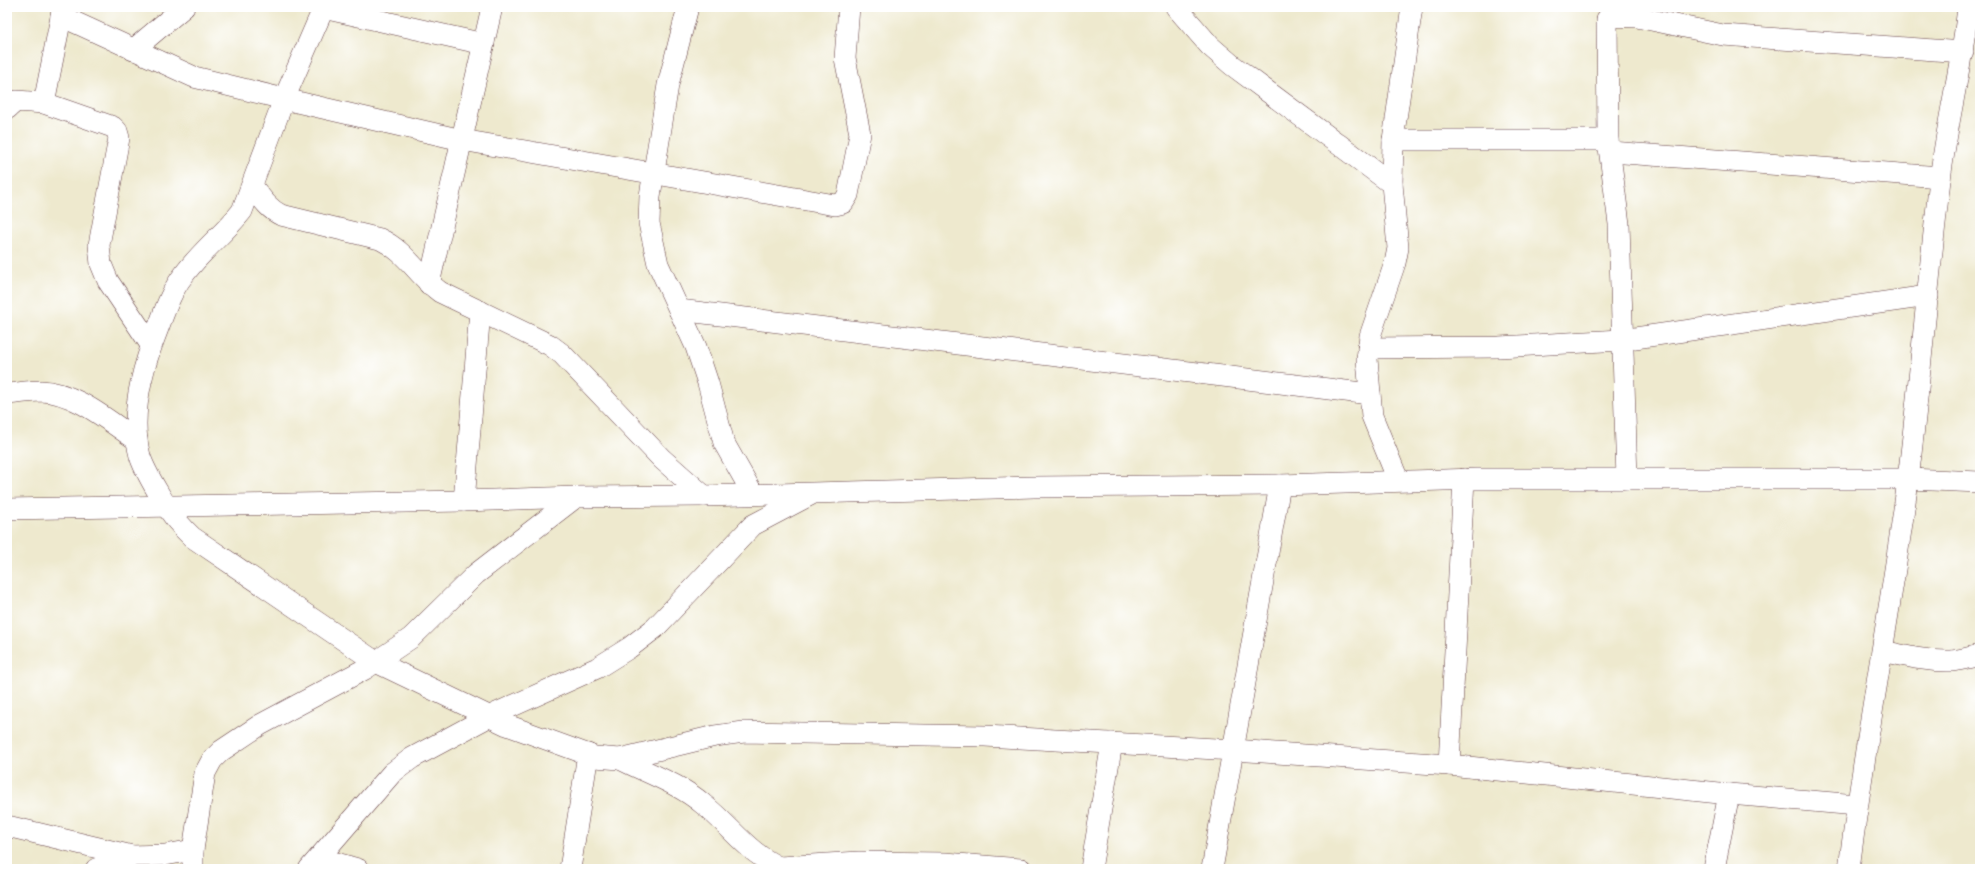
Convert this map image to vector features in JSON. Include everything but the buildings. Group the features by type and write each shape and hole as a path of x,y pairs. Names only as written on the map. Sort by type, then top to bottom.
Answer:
{"street":[{"path":"133,50 184,7"},
{"path":"429,284 492,7"},
{"path":"688,7 668,85 650,196 649,223 658,264 696,346 708,383 724,443 753,494"},
{"path":"44,103 62,12 133,50 194,77 462,140 835,205 843,203 848,195 860,134 845,58 849,7"},
{"path":"1176,7 1210,46 1232,65 1392,184"},
{"path":"1398,480 1372,416 1367,359 1370,336 1395,263 1398,248 1392,184 1393,140 1412,7"},
{"path":"1850,869 1857,806 1883,651 1908,479 1940,177 1963,52 1968,7"},
{"path":"484,44 324,8 284,99 242,211 223,234 182,277 151,345 138,392 137,440 140,457 149,477 166,507 178,523 192,537 376,662 488,716 595,757 620,760 689,794 703,804 756,854 781,868 875,862 945,863 1021,869"},
{"path":"1627,479 1621,340 1619,224 1609,146 1606,22 1610,16 1638,12 1723,35 1963,52"},
{"path":"8,104 16,101 44,103 113,127 117,131 119,138 99,245 101,264 108,281 151,345"},
{"path":"1393,140 1609,146 1940,177"},
{"path":"252,186 266,204 281,215 380,239 392,245 406,258 429,284 440,292 550,345 562,354 662,459 704,496"},
{"path":"1368,348 1499,347 1621,340 1928,296"},
{"path":"679,310 1370,394"},
{"path":"464,501 480,311"},
{"path":"7,394 42,391 66,397 82,404 137,440"},
{"path":"7,509 464,501 576,497 704,496 1034,487 1280,486 1398,480 1464,479 1908,479 1980,482"},
{"path":"1449,765 1464,479"},
{"path":"1212,869 1280,486"},
{"path":"314,864 392,773 412,758 488,716 596,668 629,648 655,628 752,525 815,493"},
{"path":"7,826 132,856 165,855 193,860 205,773 212,760 221,751 260,725 376,662 411,638 476,574 576,497"},
{"path":"1883,651 1921,659 1941,661 1953,661 1980,655"},
{"path":"620,760 715,736 744,732 985,736 1234,750 1449,765 1857,806"},
{"path":"1091,869 1112,743"},
{"path":"570,869 588,754"},
{"path":"1714,869 1729,794"},
{"path":"96,869 132,856"},
{"path":"314,864 358,869"}]}
